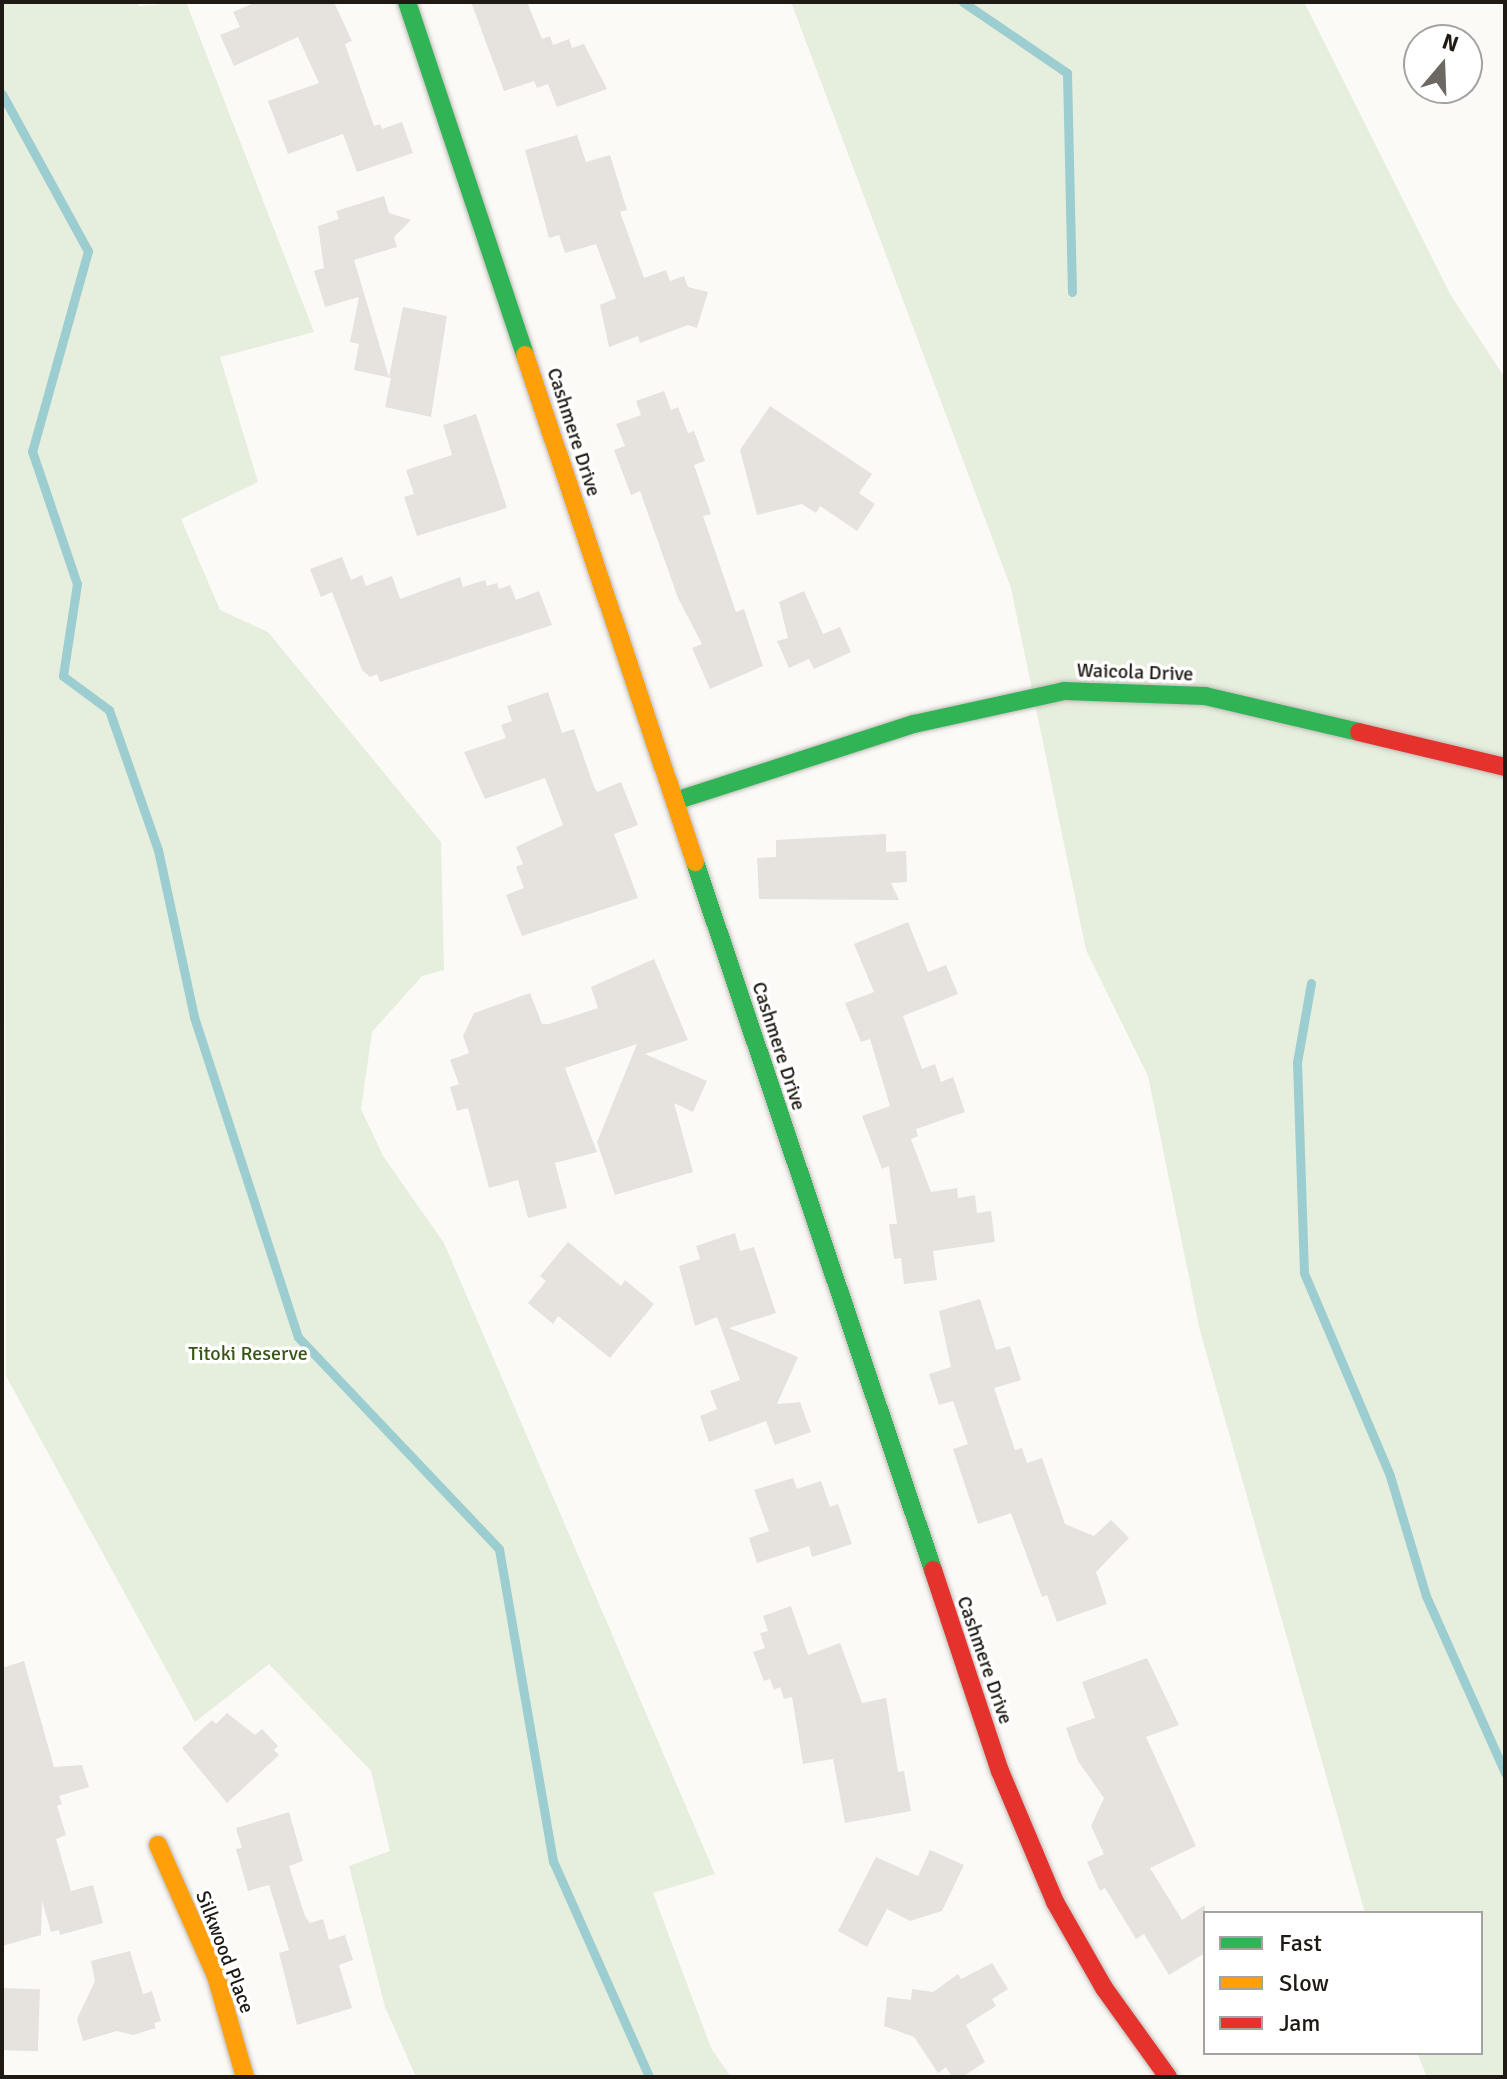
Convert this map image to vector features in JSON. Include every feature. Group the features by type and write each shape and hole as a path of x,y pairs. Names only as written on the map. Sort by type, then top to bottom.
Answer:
{"street":[{"name":"Cashmere Drive","path":"407,2 1000,1771 1055,1902 1104,1988 1168,2077"},
{"name":"Waicola Drive","path":"675,801 914,724 1064,691 1205,696 1505,767"},
{"name":"Silkwood Place","path":"158,1845 216,1976 245,2077"}],"green space":[{"name":"Titoki Reserve","path":"2,2 137,2 139,6 186,2 314,332 220,357 258,482 181,519 220,610 268,632 441,842 444,970 422,976 372,1032 361,1109 383,1156 444,1243 715,1874 653,1893 711,2048 731,2077 416,2077 385,2007 349,1866 390,1851 371,1771 269,1664 195,1722 6,1376"},
{"path":"791,2 1304,2 1450,294 1505,378 1505,2077 1427,2077 1418,2055 1483,2055 1483,1911 1364,1911 1200,1331 1148,1076 1086,950 1011,588"}],"building":[{"path":"256,2 334,2 352,41 345,44 374,126 380,124 382,129 402,122 413,153 357,172 343,134 288,154 268,101 319,83 298,37 234,66 220,35 240,27 233,12"},
{"path":"471,2 527,2 542,39 550,36 553,45 569,39 572,48 584,44 607,89 557,107 548,84 537,88 534,81 504,91"},
{"path":"577,135 586,162 610,155 627,210 620,212 644,278 666,270 670,281 684,276 688,287 708,292 697,328 688,325 640,343 638,336 609,347 600,305 616,298 596,244 565,253 559,235 549,238 525,150"},
{"path":"384,196 389,213 411,220 394,237 397,247 354,260 389,377 403,307 447,316 431,417 385,407 391,378 354,370 359,344 350,342 359,297 325,307 314,271 324,268 318,226 339,219 336,211"},
{"path":"664,391 671,410 678,407 688,433 694,431 705,461 694,465 711,514 703,516 736,612 744,609 763,666 710,689 692,648 702,644 678,598 640,491 631,495 614,450 625,446 616,424 641,415 636,401"},
{"path":"770,406 872,474 859,493 875,504 857,531 820,506 816,513 802,504 757,515 740,450"},
{"path":"476,414 507,508 417,536 404,497 414,494 406,470 452,455 443,425"},
{"path":"342,557 351,580 362,575 366,586 392,576 400,599 460,577 463,587 485,580 487,586 497,583 499,589 510,585 516,600 539,591 552,625 380,682 377,674 370,677 362,670 332,592 321,597 310,569"},
{"path":"804,591 823,634 840,627 851,652 814,669 809,659 789,668 777,641 788,638 779,602"},
{"path":"548,692 562,733 574,729 597,792 621,782 638,825 614,834 638,898 522,936 506,895 524,888 516,867 523,864 516,847 563,825 545,778 485,799 464,752 506,738 501,725 512,721 507,706"},
{"path":"886,834 886,852 906,851 907,882 891,883 899,900 759,899 757,858 776,857 776,840"},
{"path":"908,922 928,972 946,965 958,994 903,1016 922,1069 935,1064 941,1082 953,1077 965,1112 916,1129 918,1136 911,1139 931,1192 957,1188 958,1198 975,1195 977,1213 991,1211 995,1242 933,1251 937,1280 904,1284 901,1258 894,1259 889,1224 897,1224 889,1166 882,1169 862,1116 890,1106 870,1039 861,1042 845,1003 874,992 854,944"},
{"path":"654,959 688,1040 645,1054 707,1081 693,1112 674,1103 693,1172 615,1195 597,1142 637,1044 565,1068 597,1152 555,1163 567,1208 528,1218 518,1180 489,1188 468,1108 457,1111 450,1087 459,1084 450,1060 469,1053 463,1036 474,1013 530,993 542,1024 549,1024 598,1008 591,987"},
{"path":"735,1233 740,1251 754,1247 776,1313 729,1328 798,1357 777,1404 800,1402 811,1432 775,1445 766,1421 709,1442 700,1416 717,1409 710,1391 740,1380 717,1317 695,1326 679,1266 700,1259 696,1246"},
{"path":"568,1242 621,1286 625,1280 654,1304 610,1358 558,1316 553,1324 528,1303 546,1281 540,1276"},
{"path":"980,1299 996,1350 1010,1346 1021,1380 994,1388 1015,1450 1022,1448 1027,1463 1042,1458 1065,1524 1094,1536 1111,1520 1129,1538 1096,1572 1107,1604 1057,1622 1047,1595 1042,1597 1011,1513 978,1524 953,1449 968,1444 953,1401 939,1405 929,1374 951,1367 939,1311"},
{"path":"793,1478 797,1489 821,1481 830,1507 838,1504 852,1544 812,1557 809,1546 757,1563 749,1538 769,1531 754,1490"},
{"path":"791,1606 808,1655 840,1643 862,1703 886,1698 898,1772 904,1771 911,1811 845,1823 833,1759 803,1764 792,1697 784,1699 780,1687 774,1690 770,1679 764,1681 753,1652 765,1648 760,1633 768,1631 763,1616"},
{"path":"1147,1658 1179,1725 1146,1737 1196,1846 1150,1868 1182,1920 1205,1905 1205,1911 1203,1954 1169,1975 1144,1934 1136,1939 1105,1888 1100,1891 1087,1862 1104,1854 1091,1826 1104,1798 1078,1761 1066,1728 1095,1718 1082,1682"},
{"path":"24,1661 54,1767 82,1765 89,1787 59,1796 62,1804 57,1806 66,1835 56,1839 71,1891 93,1885 103,1923 60,1935 59,1930 51,1932 42,1901 41,1935 2,1946 2,1668"},
{"path":"227,1713 255,1735 262,1729 278,1746 274,1750 279,1755 227,1803 182,1748 212,1720 216,1724"},
{"path":"289,1812 303,1861 289,1866 305,1916 310,1923 323,1919 329,1940 345,1935 353,1960 339,1965 352,2008 297,2025 279,1953 289,1950 269,1885 248,1891 236,1849 242,1848 236,1828"},
{"path":"930,1850 964,1865 942,1911 910,1921 887,1909 867,1947 838,1931 876,1857 918,1876"},
{"path":"130,1951 143,1994 152,1991 161,2021 154,2023 156,2028 133,2035 117,2031 83,2041 77,2019 95,1981 91,1961"},
{"path":"992,1963 1008,1989 992,1999 996,2006 966,2025 985,2062 962,2077 952,2077 946,2067 938,2073 914,2037 884,2026 887,1997 911,2000 912,1989 933,1992 958,1974 961,1979"},
{"path":"2,1988 40,1989 38,2051 2,2050"}],"waterway":[{"path":"963,2 1067,73 1072,292"},
{"path":"2,94 88,251 32,451 77,584 63,676 109,710 158,850 194,1017 298,1337 499,1549 553,1861 649,2077"},
{"path":"1311,983 1297,1062 1304,1273 1390,1476 1426,1596 1505,1773"}],"traffic: fast":[{"path":"407,2 525,355"},
{"path":"675,801 914,724 1064,691 1205,696 1359,732"},
{"path":"695,862 933,1570"}],"traffic: slow":[{"path":"525,355 695,862"},
{"path":"158,1845 216,1976 245,2077"}],"traffic: jam":[{"path":"1359,732 1505,767"},
{"path":"933,1570 1000,1771 1055,1902 1104,1988 1168,2077"}]}
